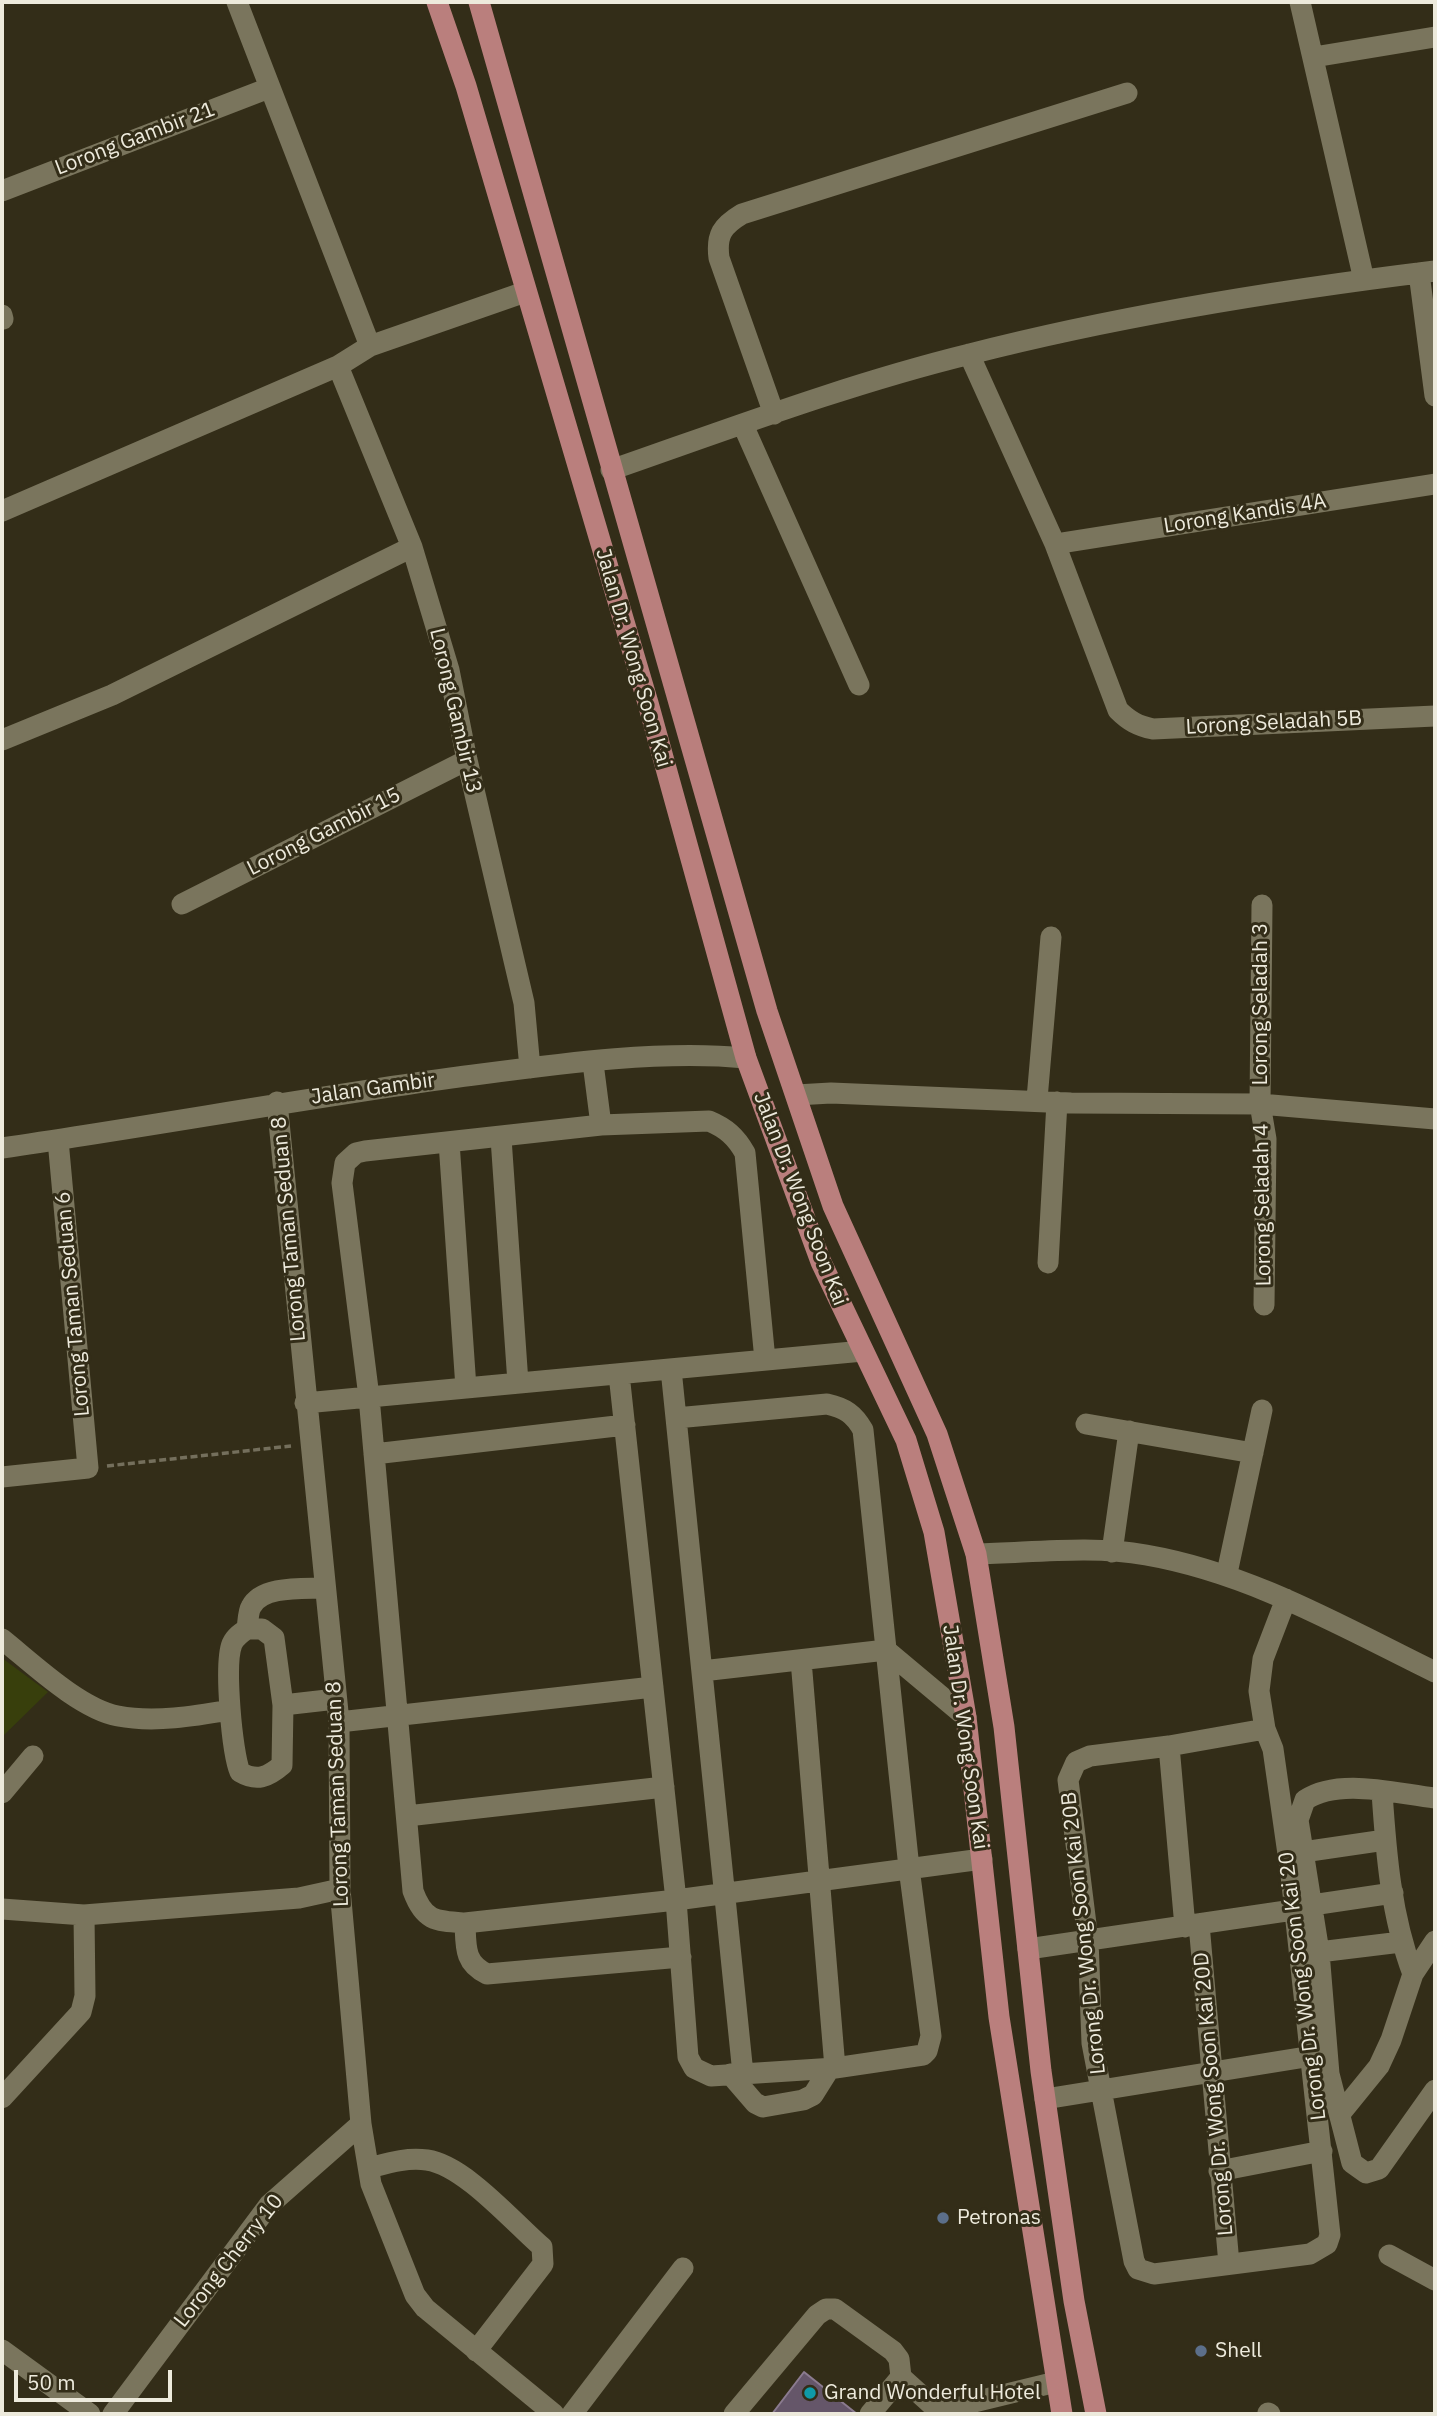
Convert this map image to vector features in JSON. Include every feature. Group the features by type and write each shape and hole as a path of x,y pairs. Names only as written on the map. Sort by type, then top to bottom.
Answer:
{"main road":[{"path":"424,2 466,86"},
{"name":"Jalan Dr. Wong Soon Kai","path":"438,2 466,86 648,703 746,1058 821,1262 905,1440 934,1532 966,1717 999,2017 1062,2414"},
{"name":"Jalan Dr. Wong Soon Kai","path":"479,2 767,1011 833,1206 937,1434 976,1554 1004,1727 1045,2099 1074,2301 1096,2414"}],"street":[{"path":"237,2 370,346"},
{"path":"1300,2 1364,280"},
{"path":"1314,57 1435,37"},
{"name":"Lorong Gambir 21","path":"2,191 269,88"},
{"path":"774,414 719,258 717,241 722,229 742,214 1127,93"},
{"path":"611,471 774,414 968,354 1133,318 1427,272 1435,396"},
{"path":"2,510 338,366 370,346 526,292"},
{"path":"968,354 1055,544"},
{"name":"Lorong Gambir 13","path":"338,366 412,547 449,670 467,760 524,1003 530,1068"},
{"path":"743,425 859,685"},
{"name":"Lorong Kandis 4A","path":"1055,544 1435,484"},
{"name":"Lorong Seladah 5B","path":"1055,544 1118,710 1139,726 1153,729 1435,716"},
{"path":"2,740 112,695 412,547"},
{"name":"Lorong Gambir 15","path":"182,904 467,760"},
{"name":"Lorong Seladah 3","path":"1260,1104 1262,905"},
{"path":"1048,1263 1047,1101 1051,937"},
{"name":"Jalan Gambir","path":"2,1148 277,1102 530,1068 704,1054 746,1058"},
{"path":"593,1063 601,1125"},
{"path":"796,1095 831,1093 1047,1101 1260,1104 1435,1119"},
{"name":"Lorong Taman Seduan 8","path":"277,1102 309,1444 339,1722 340,1889 361,2124 369,2168 376,2195 415,2295 425,2308 554,2414"},
{"name":"Lorong Seladah 4","path":"1260,1104 1266,1139 1264,1305"},
{"path":"765,1360 745,1153 730,1132 709,1121 601,1125 365,1151 349,1158 342,1169 369,1397 413,1891 420,1910 437,1921 465,1923 677,1900 725,1891 982,1859"},
{"path":"501,1138 518,1383"},
{"name":"Lorong Taman Seduan 6","path":"58,1140 88,1468"},
{"path":"449,1142 466,1388"},
{"path":"305,1403 863,1351"},
{"path":"671,1369 725,1891 737,2074 755,2103 763,2107 803,2100 813,2095 832,2068 801,1660"},
{"path":"619,1374 677,1900 688,2057 694,2068 702,2073 737,2074 832,2068 923,2055 927,2051 931,2036 909,1868 863,1430 856,1417 842,1407 827,1404 676,1418"},
{"path":"1227,1573 1262,1410"},
{"path":"1086,1424 1253,1453"},
{"path":"374,1454 625,1425"},
{"path":"1112,1552 1129,1431"},
{"path":"2,1477 88,1468"},
{"path":"976,1554 1112,1552 1145,1555 1227,1573 1435,1672"},
{"path":"247,1629 250,1607 258,1600 279,1591 324,1588"},
{"name":"Lorong Dr. Wong Soon Kai 20","path":"1229,2264 1310,2254 1328,2244 1330,2226 1312,2056 1302,1908 1291,1875 1273,1749 1265,1729 1259,1691 1263,1659 1286,1599"},
{"path":"247,1629 262,1629 274,1638 283,1705 282,1765 261,1778 250,1778 240,1772 230,1710 229,1653 237,1636 247,1629"},
{"path":"2,1639 70,1690 117,1716 188,1718 230,1710"},
{"path":"702,1671 886,1650 966,1717"},
{"path":"339,1722 653,1687"},
{"path":"283,1705 336,1699"},
{"path":"1169,1746 1265,1729"},
{"name":"Lorong Dr. Wong Soon Kai 20B","path":"1169,1746 1090,1756 1076,1762 1068,1780 1088,1940 1092,2043 1132,2253 1138,2269 1154,2274 1229,2264"},
{"name":"Lorong Dr. Wong Soon Kai 20D","path":"1169,1746 1213,2074 1219,2171 1229,2264"},
{"path":"2,1793 33,1756"},
{"path":"407,1816 664,1787"},
{"path":"1435,1798 1354,1789 1321,1792 1305,1800 1298,1820 1303,1852 1302,1908 1319,1952 1329,2074 1352,2163 1366,2173 1379,2169 1389,2159 1435,2090"},
{"path":"1382,1792 1385,1840 1401,1942 1413,1974"},
{"path":"1303,1852 1385,1840"},
{"path":"2,1909 84,1915 299,1898 340,1889"},
{"path":"1028,1949 1192,1926 1393,1893"},
{"path":"2,2098 81,2012 85,1996 84,1915"},
{"path":"465,1923 466,1954 474,1968 487,1975 681,1957"},
{"path":"1340,2114 1379,2066 1391,2040 1413,1974 1435,1941"},
{"path":"1319,1952 1401,1942"},
{"path":"1045,2099 1312,2056"},
{"name":"Lorong Cherry 10","path":"113,2414 269,2205 361,2124"},
{"path":"1219,2171 1322,2151"},
{"path":"369,2168 400,2160 428,2160 454,2170 542,2247 543,2263 476,2351"},
{"path":"1389,2255 1435,2280"},
{"path":"572,2414 683,2268"},
{"path":"734,2414 817,2315 826,2309 835,2309 893,2351 899,2359 901,2377 943,2414 974,2402 1056,2382"},
{"path":"2,2350 90,2414"},
{"path":"870,2414 901,2377"}],"path":[{"path":"88,1468 309,1444"}],"green space":[{"path":"2,1658 48,1692 2,1737"}],"building":[{"name":"Grand Wonderful Hotel","path":"804,2372 857,2414 772,2414"}],"place":[{"name":"Petronas","path":"943,2218"},
{"name":"Shell","path":"1201,2351"},
{"name":"Grand Wonderful Hotel","path":"810,2393"}]}
